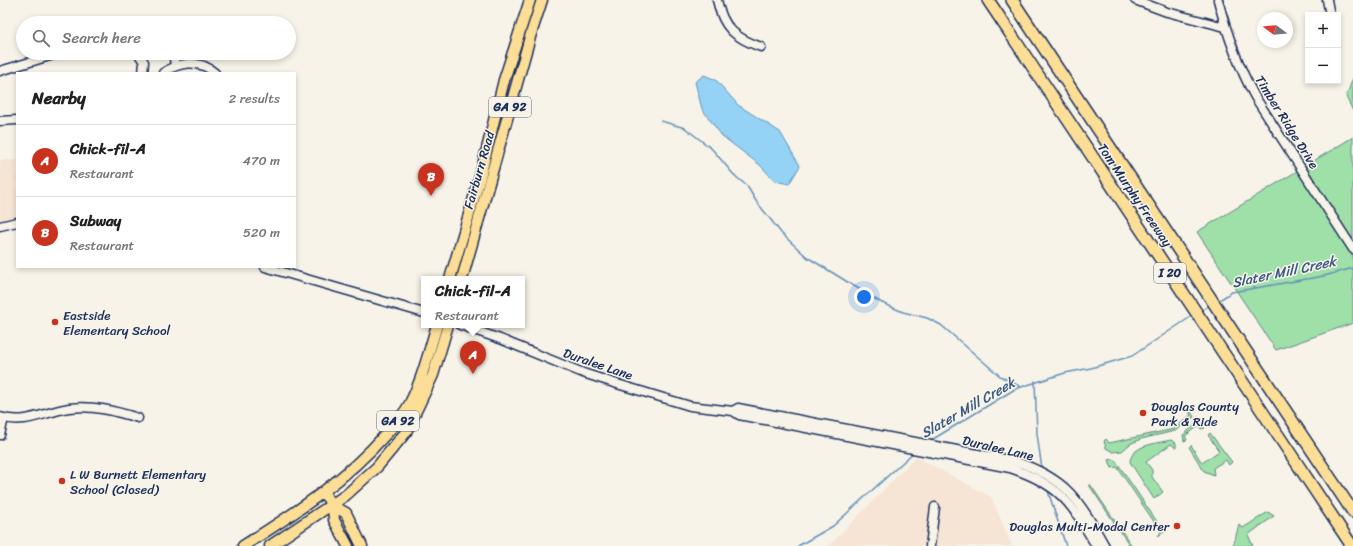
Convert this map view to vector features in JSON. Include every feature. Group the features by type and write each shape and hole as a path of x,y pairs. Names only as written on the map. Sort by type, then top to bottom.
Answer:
{"highway":[{"name":"Tom Murphy Freeway","path":"988,0 1352,546"},
{"name":"Tom Murphy Freeway","path":"1012,0 1353,512"}],"main road":[{"name":"Fairburn Road","path":"451,276 480,177 504,80 530,0"},
{"name":"Fairburn Road","path":"463,276 530,37 542,0"},
{"name":"GA 92","path":"243,546 272,528 323,492 366,455 398,420 409,406 418,385 436,328"},
{"name":"GA 92","path":"270,546 333,506 365,479 406,432 433,375 447,328"},
{"path":"323,492 333,506 346,513 362,546"},
{"path":"333,506 334,520 348,546"}],"street":[{"path":"717,0 724,22 732,34 761,47"},
{"path":"1135,0 1167,12 1225,27"},
{"name":"Timber Ridge Drive","path":"1218,0 1225,27 1241,71 1255,97 1353,250"},
{"path":"1327,0 1329,12"},
{"path":"0,71 37,60"},
{"path":"143,60 144,72"},
{"path":"175,60 176,65"},
{"path":"165,72 176,65 197,65 213,72"},
{"path":"0,121 16,120"},
{"path":"0,226 16,222"},
{"path":"268,268 421,313"},
{"name":"Duralee Lane","path":"469,328 614,383 690,406 733,411 739,415 1010,468 1033,476 1060,493 1081,519 1096,546"},
{"path":"0,436 2,418 19,421 68,408 86,407 107,410 138,418"},
{"name":"Duralee Lane","path":"733,411 738,408 1014,461 1034,468 1058,481 1070,491 1084,509 1106,546"},
{"path":"930,546 935,507"}],"shaded area":[{"path":"0,160 16,160 16,220 0,225"},
{"path":"916,457 991,497 1012,546 829,546"}],"green space":[{"path":"1353,78 1353,111 1346,97"},
{"path":"1353,137 1353,323 1276,350 1197,232"},
{"path":"1190,410 1194,417 1175,431 1141,439 1130,444 1122,451 1113,452 1106,448 1104,441 1106,439 1109,443 1174,429 1191,415 1189,412"},
{"path":"1199,422 1205,428 1201,429 1199,426 1185,436 1187,440 1184,441 1183,435"},
{"path":"1210,433 1232,462 1229,465 1226,460 1213,468 1214,475 1204,471 1189,447 1191,445 1202,463 1219,451 1208,435"},
{"path":"1171,440 1176,443 1176,448 1171,444 1146,462 1152,470 1152,477 1163,492 1154,499 1130,462 1132,456 1140,448"},
{"path":"1113,459 1116,461 1164,532 1158,536 1161,532 1117,467 1112,468 1109,460"},
{"path":"1090,484 1132,546 1130,546 1089,485"},
{"path":"1268,512 1274,516 1248,535 1253,546 1233,546 1239,525 1243,528"}],"water":[{"path":"704,75 716,80 738,105 780,132 800,166 789,184 775,181 760,165 722,136 702,109 695,82"}],"waterway":[{"path":"661,121 685,128 712,149 734,175 747,186 756,201 782,234 807,257 880,302 903,312 927,318 941,325 1000,376 1021,387"},
{"name":"Slater Mill Creek","path":"1221,299 1232,292 1324,276 1353,268"},
{"name":"Slater Mill Creek","path":"930,441 1015,389 1065,373 1091,368 1132,356 1192,316"},
{"path":"1035,381 1037,434 1042,469"},
{"name":"Slater Mill Creek","path":"798,546 833,526 914,452"},
{"path":"1047,488 1066,546"}],"place":[{"name":"Subway","path":"431,196"},
{"name":"Eastside Elementary School","path":"55,322"},
{"name":"Chick-fil-A","path":"473,374"},
{"name":"Douglas County Park & Ride","path":"1143,413"},
{"name":"L W Burnett Elementary School (Closed)","path":"62,481"},
{"name":"Douglas Multi-Modal Center","path":"1177,526"}]}
